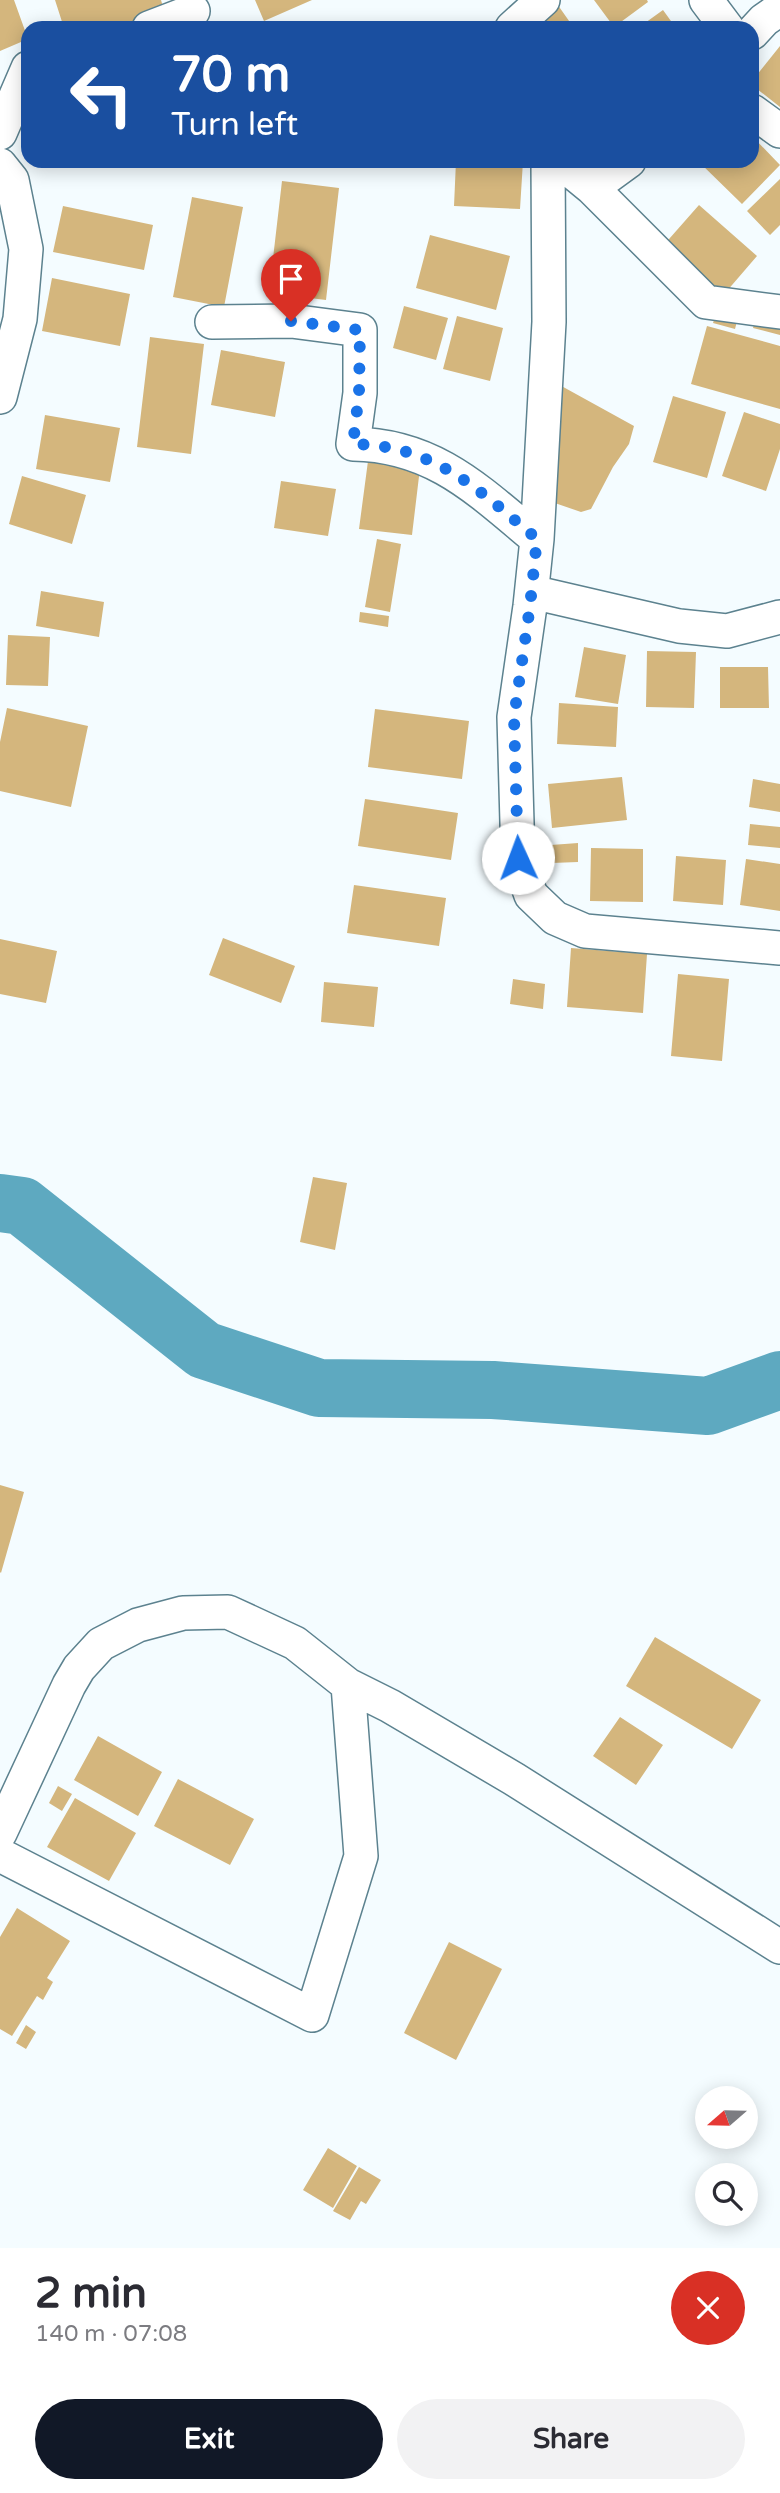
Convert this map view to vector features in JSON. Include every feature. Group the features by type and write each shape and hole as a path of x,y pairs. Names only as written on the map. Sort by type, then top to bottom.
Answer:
{"street":[{"path":"520,21 543,0"},
{"path":"706,0 722,21"},
{"path":"759,26 780,9"},
{"path":"170,21 194,13"},
{"path":"0,61 21,54"},
{"path":"0,133 21,84"},
{"path":"759,116 780,131"},
{"path":"0,165 12,180 26,250 20,319 4,358 0,397"},
{"path":"548,168 549,322 537,539 514,717 518,858 531,895 555,918 585,931 780,948"},
{"path":"568,168 592,188 706,302 780,312"},
{"path":"592,188 619,168"},
{"path":"212,322 291,321 360,330 359,393 353,444 378,444 409,451 447,468 537,539"},
{"path":"532,592 679,626 727,631 780,617"},
{"path":"0,1833 79,1668 101,1644 138,1625 183,1613 228,1612 295,1643 348,1685 390,1706 514,1779 780,1947"},
{"path":"0,1855 312,2015 361,1856 348,1685"}],"building":[{"path":"0,0 14,0 22,21 21,42 0,51"},
{"path":"55,0 161,0 166,17 154,21 62,21"},
{"path":"255,0 312,0 264,21"},
{"path":"594,0 647,0 648,2 622,21 610,21"},
{"path":"555,1 569,21 528,21"},
{"path":"663,10 671,21 648,21"},
{"path":"780,46 780,107 759,90 759,72"},
{"path":"759,143 780,165 742,204 705,168 759,168"},
{"path":"456,168 523,168 520,209 454,206"},
{"path":"780,179 780,225 770,235 747,211"},
{"path":"282,181 339,188 326,300 269,293"},
{"path":"192,197 243,207 224,307 173,297"},
{"path":"699,205 757,256 720,299 662,247"},
{"path":"63,206 153,225 144,270 53,252"},
{"path":"430,235 510,256 496,310 416,288"},
{"path":"52,278 130,294 120,346 42,331"},
{"path":"404,306 448,318 436,360 393,348"},
{"path":"717,311 738,317 735,329 713,323"},
{"path":"457,316 503,328 490,381 443,369"},
{"path":"756,317 780,324 780,335 753,328"},
{"path":"707,326 780,346 780,409 691,384"},
{"path":"150,337 204,344 191,454 137,447"},
{"path":"221,350 285,362 275,417 211,405"},
{"path":"556,383 634,426 629,444 613,467 591,509 581,512 549,501"},
{"path":"673,396 726,412 707,478 653,462"},
{"path":"744,412 780,424 780,449 766,491 722,476"},
{"path":"45,415 120,428 110,482 36,469"},
{"path":"368,461 420,468 412,535 359,529"},
{"path":"22,476 86,495 72,544 9,524"},
{"path":"281,481 336,489 328,536 274,528"},
{"path":"377,539 401,544 390,612 365,607"},
{"path":"41,591 104,602 99,637 36,626"},
{"path":"360,612 389,616 388,627 359,622"},
{"path":"8,635 50,637 48,686 6,685"},
{"path":"584,647 626,655 618,704 575,697"},
{"path":"647,651 696,652 694,708 646,707"},
{"path":"720,667 768,667 769,708 720,708"},
{"path":"559,703 618,707 616,747 557,744"},
{"path":"7,708 88,726 71,807 0,791 0,742"},
{"path":"375,709 469,721 462,779 368,767"},
{"path":"622,777 627,820 552,828 548,784"},
{"path":"753,779 780,784 780,812 749,807"},
{"path":"365,799 458,813 451,860 358,846"},
{"path":"750,824 780,827 780,848 748,845"},
{"path":"578,843 578,862 552,863 551,845"},
{"path":"591,848 643,849 643,902 590,901"},
{"path":"676,856 726,860 723,905 673,901"},
{"path":"746,859 780,864 780,911 740,905"},
{"path":"354,885 446,898 439,946 347,933"},
{"path":"223,938 295,966 281,1003 209,975"},
{"path":"0,939 57,951 46,1003 0,994"},
{"path":"571,948 647,954 643,1013 567,1007"},
{"path":"678,974 729,979 722,1061 671,1056"},
{"path":"513,979 545,984 543,1009 510,1004"},
{"path":"324,982 378,987 374,1027 321,1022"},
{"path":"313,1177 347,1183 335,1250 300,1242"},
{"path":"0,1485 24,1492 1,1573 0,1572"},
{"path":"655,1637 761,1700 732,1749 626,1686"},
{"path":"620,1717 663,1745 636,1785 593,1756"},
{"path":"98,1736 162,1772 138,1816 74,1780"},
{"path":"178,1779 254,1819 230,1865 154,1826"},
{"path":"58,1786 72,1794 62,1811 49,1803"},
{"path":"75,1798 136,1833 109,1881 47,1847"},
{"path":"17,1908 70,1941 47,1978 53,1982 43,2000 37,1996 12,2036 0,2029 0,1937"},
{"path":"449,1942 502,1969 456,2060 404,2033"},
{"path":"26,2025 36,2032 26,2049 16,2043"},
{"path":"328,2148 357,2166 333,2208 303,2190"},
{"path":"359,2167 381,2180 366,2204 361,2201 350,2220 333,2211"}],"waterway":[{"path":"0,1203 22,1206 204,1350 319,1388 493,1390 708,1406 780,1380"}],"route":[{"path":"291,321 360,330 359,393 353,444 378,444 409,451 447,468 537,539 514,717 518,858"}]}
